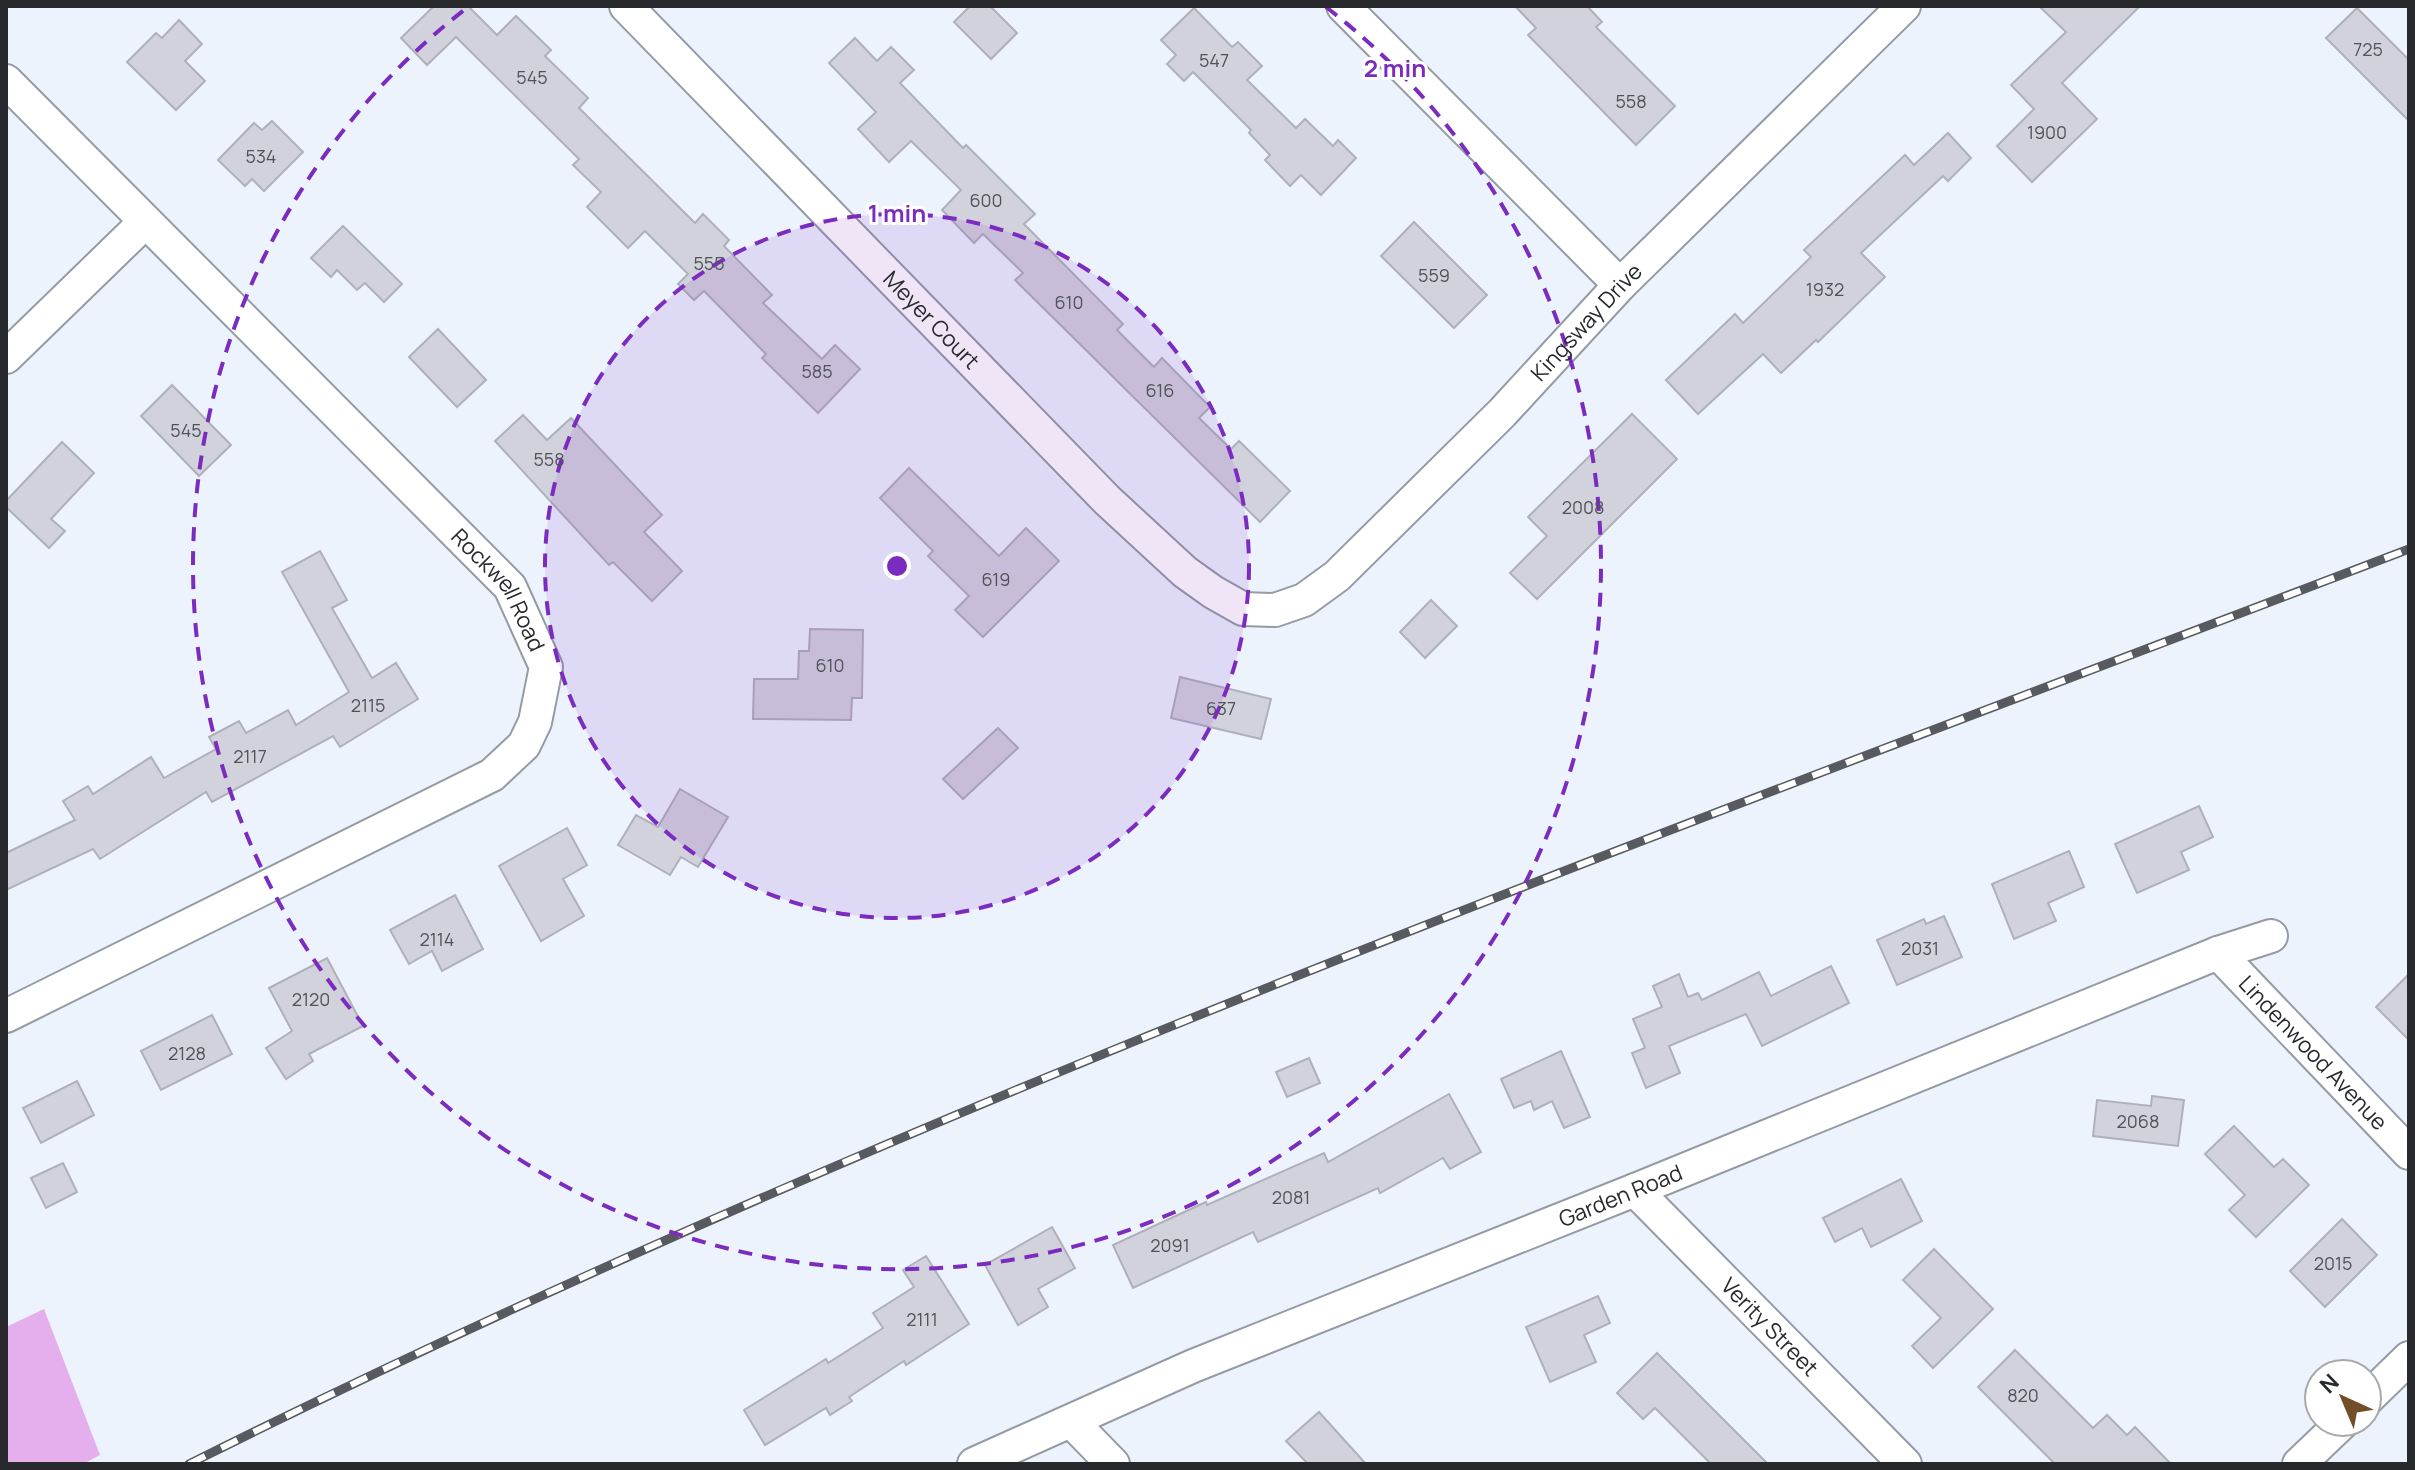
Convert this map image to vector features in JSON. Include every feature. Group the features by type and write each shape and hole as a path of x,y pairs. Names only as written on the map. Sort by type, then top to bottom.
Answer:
{"street":[{"name":"Meyer Court","path":"626,6 1107,500 1185,572 1243,609 1255,611"},
{"path":"1343,6 1620,285"},
{"name":"Kingsway Drive","path":"1255,611 1275,610 1304,600 1337,576 1502,413 1620,285 1904,6"},
{"name":"Rockwell Road","path":"6,81 510,587 546,667 535,722 524,745 492,775 6,1016"},
{"path":"6,357 145,222"},
{"name":"Garden Road","path":"974,1464 1193,1366 2218,953 2271,936"},
{"name":"Lindenwood Avenue","path":"2218,953 2409,1153"},
{"name":"Verity Street","path":"1635,1190 1905,1464"},
{"path":"2383,1383 2409,1358"},
{"path":"1072,1422 1113,1464"},
{"path":"2299,1464 2326,1438"}],"shaded area":[{"path":"44,1309 100,1455 83,1464 6,1464 6,1327"}],"building":[{"path":"434,6 468,6 497,35 516,16 551,50 545,56 588,98 579,108 695,223 703,214 729,240 724,246 772,295 763,303 822,359 835,345 860,369 818,413 762,358 766,354 704,291 694,300 678,284 688,274 645,231 628,248 587,207 601,192 573,165 579,159 456,37 427,65 401,38"},
{"path":"970,6 990,6 1017,33 991,59 954,22"},
{"path":"1515,6 1587,6 1602,22 1596,27 1675,106 1636,145 1528,35 1536,28"},
{"path":"2039,6 2140,6 2062,83 2097,119 2032,182 1997,146 2034,109 2011,85 2066,32"},
{"path":"1194,8 1232,47 1238,42 1262,66 1247,80 1296,128 1305,119 1333,146 1338,140 1356,158 1321,195 1301,175 1290,186 1265,160 1270,155 1249,133 1251,130 1193,72 1184,81 1167,64 1176,55 1161,40"},
{"path":"2357,8 2409,60 2409,121 2326,38"},
{"path":"179,20 202,44 185,61 205,81 176,110 127,62 156,33 162,38"},
{"path":"855,38 877,61 891,47 914,70 900,83 963,148 966,145 1035,214 1024,224 1123,324 1117,330 1154,367 1162,358 1210,407 1199,418 1231,449 1239,441 1290,491 1260,522 1015,280 1023,273 983,234 974,243 942,210 961,190 911,141 889,162 858,129 876,112 829,63"},
{"path":"272,121 303,152 264,191 252,179 245,186 218,160 254,123 262,130"},
{"path":"1948,133 1971,158 1948,181 1943,176 1861,253 1885,277 1781,373 1763,354 1698,414 1666,380 1735,314 1743,323 1811,257 1804,250 1905,155 1914,165"},
{"path":"1414,222 1487,295 1454,328 1381,256"},
{"path":"343,226 402,284 384,302 365,283 357,290 337,270 331,277 311,258"},
{"path":"438,329 486,380 457,407 409,357"},
{"path":"172,385 231,445 199,476 141,416"},
{"path":"1632,414 1677,459 1537,599 1510,573 1547,536 1528,517"},
{"path":"523,415 547,440 571,418 662,515 644,532 682,571 652,601 613,562 609,565 495,441"},
{"path":"62,442 94,473 51,519 65,531 49,548 6,507 6,501"},
{"path":"909,468 999,556 1026,528 1059,561 983,637 955,610 969,596 928,556 933,551 880,498"},
{"path":"320,551 347,600 332,608 372,678 396,663 418,699 340,747 333,736 212,802 206,792 100,859 93,849 6,890 6,853 75,820 63,801 88,786 93,794 151,757 164,778 216,749 209,737 239,721 246,733 288,710 296,725 349,692 282,572"},
{"path":"1431,600 1457,626 1425,658 1400,632"},
{"path":"810,629 863,630 862,698 852,698 851,720 753,719 754,679 798,679 799,651 809,651"},
{"path":"1180,677 1271,699 1261,739 1171,718"},
{"path":"998,728 1018,748 963,799 943,779"},
{"path":"680,789 728,817 698,867 681,857 670,875 618,845 636,815 658,827"},
{"path":"2199,806 2213,837 2181,852 2189,870 2137,893 2115,844"},
{"path":"567,828 587,865 563,879 584,916 541,941 499,866"},
{"path":"2069,851 2084,887 2048,903 2056,921 2014,939 1992,884"},
{"path":"455,895 483,949 442,971 432,951 409,964 390,930"},
{"path":"1944,916 1962,957 1897,985 1877,940 1924,919 1926,924"},
{"path":"327,958 363,1026 309,1054 313,1061 286,1079 266,1048 292,1031 269,988"},
{"path":"1831,966 1849,1003 1762,1046 1746,1014 1669,1046 1680,1073 1646,1088 1632,1053 1645,1048 1633,1019 1662,1007 1653,986 1679,974 1688,997 1698,993 1702,1000 1759,972 1771,996"},
{"path":"2409,974 2409,1040 2376,1007"},
{"path":"212,1015 232,1054 161,1090 141,1051"},
{"path":"1561,1051 1590,1117 1564,1128 1552,1101 1534,1110 1531,1101 1514,1108 1501,1079"},
{"path":"1309,1058 1320,1083 1287,1097 1276,1072"},
{"path":"77,1081 94,1115 41,1143 23,1108"},
{"path":"1449,1094 1481,1152 1450,1169 1443,1158 1380,1193 1378,1188 1258,1242 1253,1232 1133,1288 1113,1245 1324,1153 1328,1162"},
{"path":"2152,1096 2184,1100 2178,1146 2093,1136 2097,1100 2151,1106"},
{"path":"2234,1126 2274,1167 2283,1159 2309,1185 2256,1237 2229,1210 2245,1195 2205,1154"},
{"path":"63,1163 77,1192 46,1208 31,1178"},
{"path":"1901,1179 1922,1221 1871,1247 1862,1228 1835,1242 1823,1218"},
{"path":"2342,1219 2377,1255 2325,1307 2290,1271"},
{"path":"1052,1227 1075,1268 1038,1289 1048,1307 1018,1325 985,1265"},
{"path":"1934,1249 1993,1309 1933,1368 1912,1346 1941,1318 1903,1280"},
{"path":"926,1256 969,1324 849,1397 852,1401 830,1415 826,1408 765,1445 744,1410 883,1328 873,1313 914,1287 903,1270"},
{"path":"1598,1296 1610,1323 1584,1335 1596,1362 1550,1382 1526,1327"},
{"path":"2015,1350 2093,1428 2107,1415 2127,1435 2135,1427 2171,1464 2055,1464 1978,1387"},
{"path":"1657,1353 1768,1464 1711,1464 1655,1408 1643,1419 1617,1393"},
{"path":"1319,1412 1366,1464 1308,1464 1286,1441"}],"railway":[{"path":"189,1464 460,1334 733,1210 1010,1093 1567,870 2409,549"}]}
